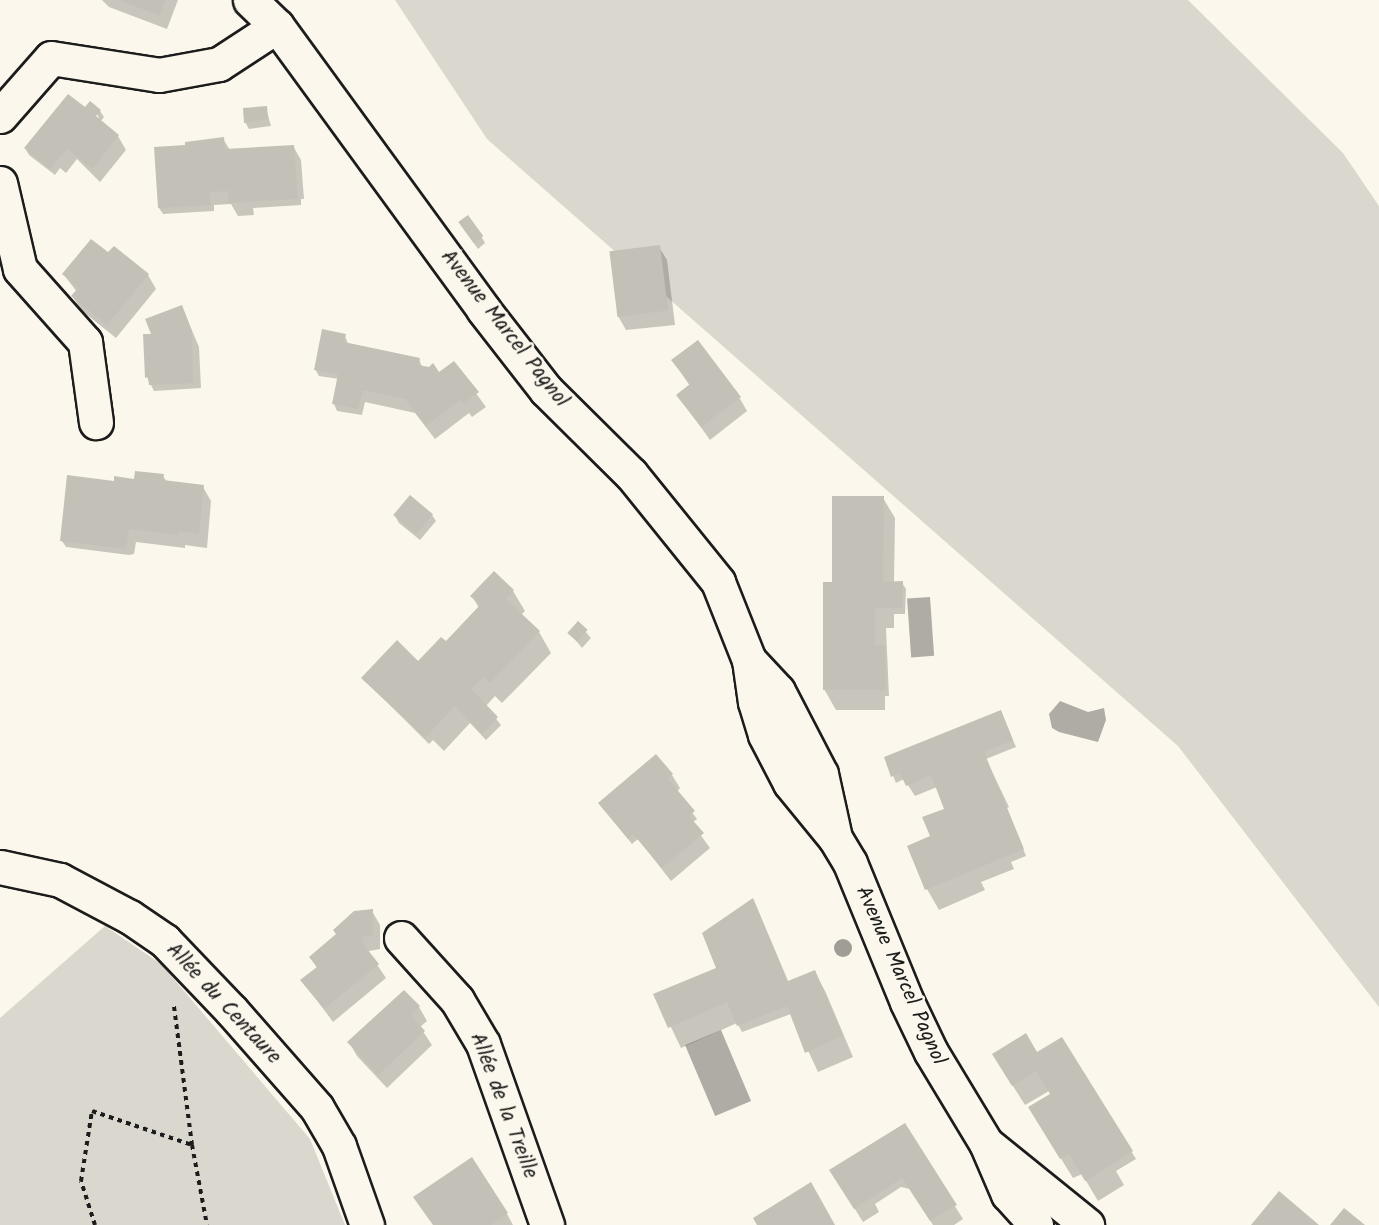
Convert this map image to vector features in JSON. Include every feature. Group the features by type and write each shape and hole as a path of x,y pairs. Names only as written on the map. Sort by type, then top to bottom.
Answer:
{"street":[{"name":"Avenue Marcel Pagnol","path":"250,0 277,26 483,309 546,390 631,474 718,582 749,660 754,702 765,735 790,783 835,838 850,863 907,1002 931,1052 986,1143 1008,1194 1036,1225"},
{"path":"0,116 51,58 159,75 219,64 277,26"},
{"path":"0,183 20,269 84,342 96,422"},
{"name":"Allée du Centaure","path":"0,867 60,880 130,917 165,941 231,1010 317,1108 339,1146 367,1225"},
{"name":"Allée de la Treille","path":"401,938 457,1000 483,1044 547,1225"},
{"name":"Avenue Marcel Pagnol","path":"986,1143 1087,1225"}],"path":[{"path":"173,997 192,1145 207,1225"},
{"path":"95,1225 81,1181 92,1111 192,1145"}],"shaded area":[{"path":"395,0 1188,0 1343,153 1379,206 1379,1007 1178,746 487,139"},
{"path":"930,597 934,656 911,657 907,599"},
{"path":"1060,701 1088,712 1104,708 1106,720 1098,742 1052,728 1049,714"},
{"path":"105,926 161,964 310,1139 345,1225 0,1225 0,1018"},
{"path":"721,1030 751,1101 715,1116 685,1045"}],"building":[{"path":"119,0 165,0 160,16"},
{"path":"68,94 85,107 90,101 101,110 96,116 119,135 92,169 67,149 50,169 24,148"},
{"path":"267,106 268,119 244,123 243,108"},
{"path":"224,137 225,149 294,145 298,199 228,203 228,191 210,192 211,205 158,208 154,147 185,145 185,142"},
{"path":"468,215 483,236 474,243 458,222"},
{"path":"91,239 108,252 114,246 149,274 107,325 71,296 78,288 62,274"},
{"path":"660,245 668,311 617,317 609,251"},
{"path":"182,305 192,331 193,383 149,385 148,377 145,378 143,334 151,334 145,319"},
{"path":"322,329 346,334 344,342 420,358 418,365 429,367 433,363 439,372 454,361 479,392 463,404 460,400 426,426 405,399 363,390 358,409 332,404 338,374 314,370"},
{"path":"698,340 741,397 701,427 676,395 690,384 671,360"},
{"path":"135,471 164,474 163,480 204,485 199,534 178,531 178,535 129,529 126,549 60,541 67,475 114,481 114,476 134,479"},
{"path":"410,495 433,514 416,534 393,515"},
{"path":"832,496 884,496 883,582 903,581 902,608 875,608 875,645 885,645 886,690 823,690 823,582 832,582"},
{"path":"494,571 514,590 506,599 540,631 490,683 483,677 471,689 498,717 482,734 455,706 425,738 361,678 397,640 418,661 441,637 446,641 480,605 470,596"},
{"path":"578,621 588,630 577,642 567,633"},
{"path":"1001,710 1013,740 984,752 1024,849 925,890 907,846 930,836 922,817 944,809 931,775 906,786 900,773 891,777 884,757"},
{"path":"656,754 673,774 668,779 695,811 689,816 704,833 662,868 633,834 628,839 598,803"},
{"path":"753,898 788,981 815,970 843,1036 805,1053 787,1006 737,1026 727,1002 668,1028 653,994 716,968 702,933"},
{"path":"373,909 373,935 362,937 363,944 379,964 324,1009 300,980 317,967 309,957 336,934 333,930 354,911"},
{"path":"404,990 420,1006 411,1015 425,1031 378,1075 347,1042"},
{"path":"1026,1033 1037,1052 1062,1037 1133,1151 1085,1181 1069,1154 1060,1159 1028,1107 1050,1094 1036,1071 1012,1086 992,1054"},
{"path":"905,1123 957,1205 930,1221 902,1178 854,1209 829,1170"},
{"path":"472,1157 508,1213 491,1225 433,1225 413,1197"},
{"path":"811,1182 835,1225 757,1225 753,1218"},
{"path":"1279,1191 1319,1225 1251,1225"},
{"path":"1344,1208 1365,1225 1330,1225"}]}
